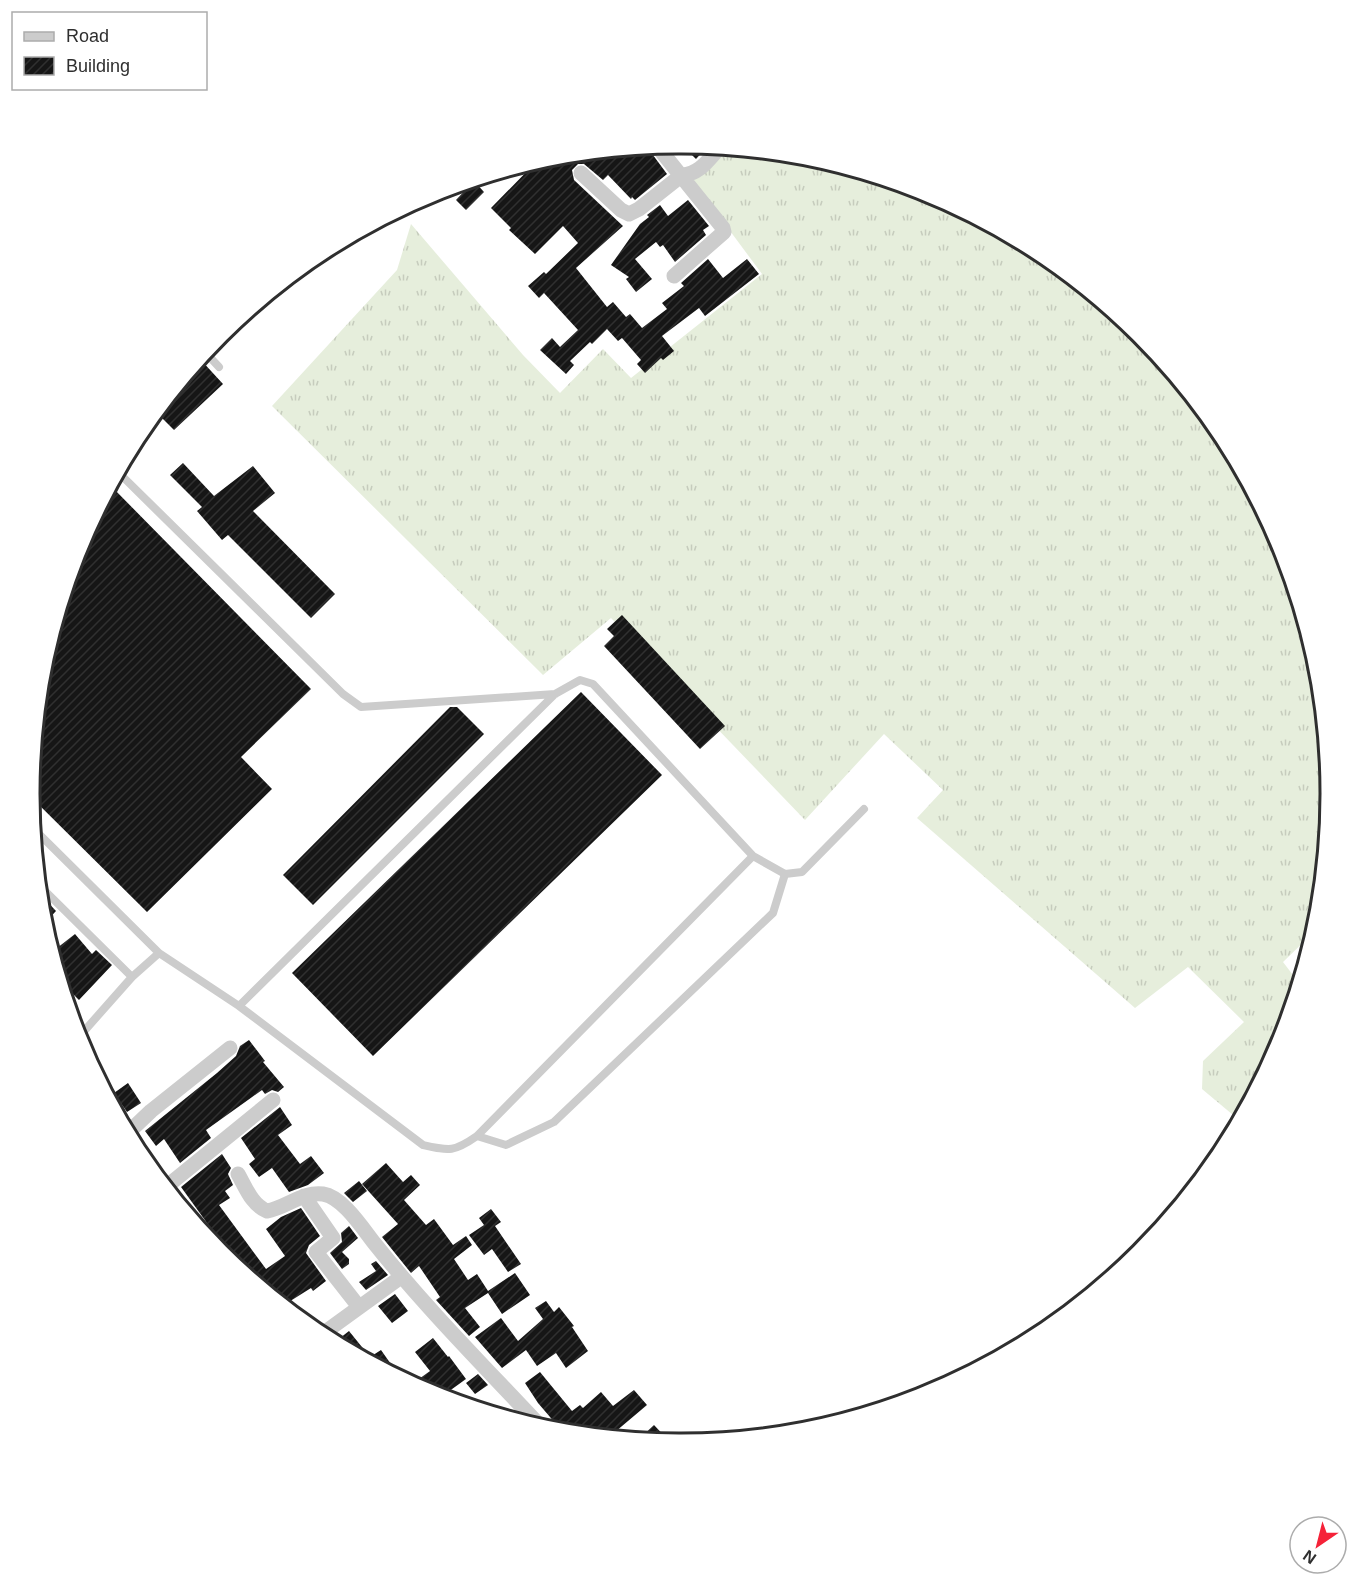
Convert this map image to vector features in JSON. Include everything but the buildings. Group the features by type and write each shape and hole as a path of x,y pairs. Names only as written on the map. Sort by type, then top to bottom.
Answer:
{"street":[{"path":"664,154 724,232 674,276"},
{"path":"581,173 621,210 629,214 682,175 699,170 713,155"},
{"path":"135,1127 151,1111 230,1048"},
{"path":"172,1182 273,1100"},
{"path":"238,1174 255,1203 267,1211 304,1196 324,1194 333,1198 352,1215 401,1277 530,1415"},
{"path":"304,1196 333,1238 316,1251 359,1307"},
{"path":"330,1328 401,1277"}],"lane":[{"path":"211,359 219,367"},
{"path":"124,478 343,694 361,707 555,694"},
{"path":"239,1006 555,694 580,680 593,684 753,856 785,874 802,872 864,809"},
{"path":"42,837 159,953 239,1006 423,1145 444,1150 460,1148 477,1136 753,856"},
{"path":"477,1136 506,1145 554,1122 773,913 785,874"},
{"path":"49,895 132,977"},
{"path":"86,1029 132,977 159,953"}],"green space":[{"path":"715,155 805,166 886,188 963,220 1000,240 1069,286 1132,341 1187,404 1212,438 1234,474 1271,549 1298,628 1314,710 1320,794 1314,877 1301,944 1283,962 1293,975 1271,1038 1233,1115 1202,1089 1203,1061 1244,1022 1188,967 1135,1008 917,818 943,790 884,734 805,820 611,618 543,675 272,406 397,270 411,224 523,355 560,393 603,349 631,378 762,274 693,181"}]}
